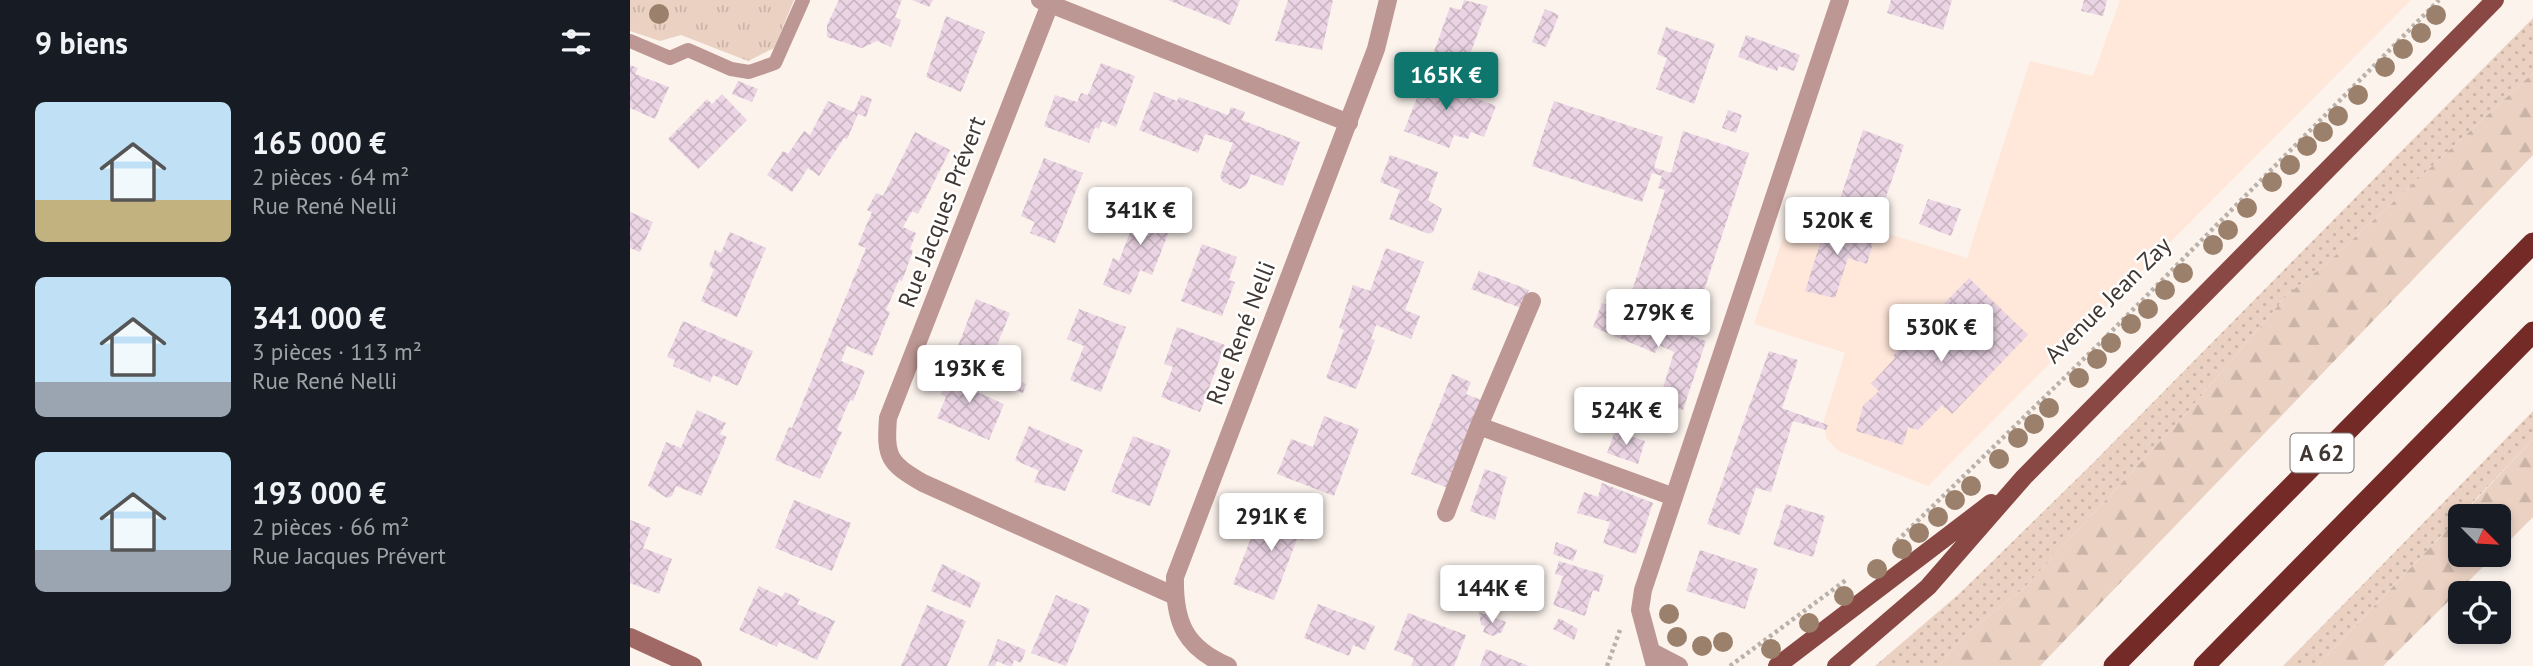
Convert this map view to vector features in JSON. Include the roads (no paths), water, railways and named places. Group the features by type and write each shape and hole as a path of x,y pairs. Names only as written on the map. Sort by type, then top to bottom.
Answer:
{"highway":[{"name":"A 62","path":"2115,666 2214,562 2533,243"},
{"name":"A 62","path":"2204,666 2533,332"}],"main road":[{"path":"1836,666 1928,587 2024,477 2495,0"},
{"path":"1777,666 2024,477"},
{"path":"630,636 693,666"}],"street":[{"name":"Rue René Nelli","path":"1228,666 1193,643 1175,612 1175,577 1349,124 1376,49 1388,0"},
{"path":"1655,659 1640,610 1674,497 1840,0"},
{"path":"1045,2 1349,124"},
{"name":"Rue Jacques Prévert","path":"1045,2 888,418 888,455 896,467 923,482 1175,596"},
{"path":"1446,513 1479,426 1532,301"},
{"path":"1479,426 1674,497"},
{"path":"1641,666 1655,659 1679,666"}],"lane":[{"path":"630,41 670,58 688,50 731,69 749,72 775,63 803,0"}]}
